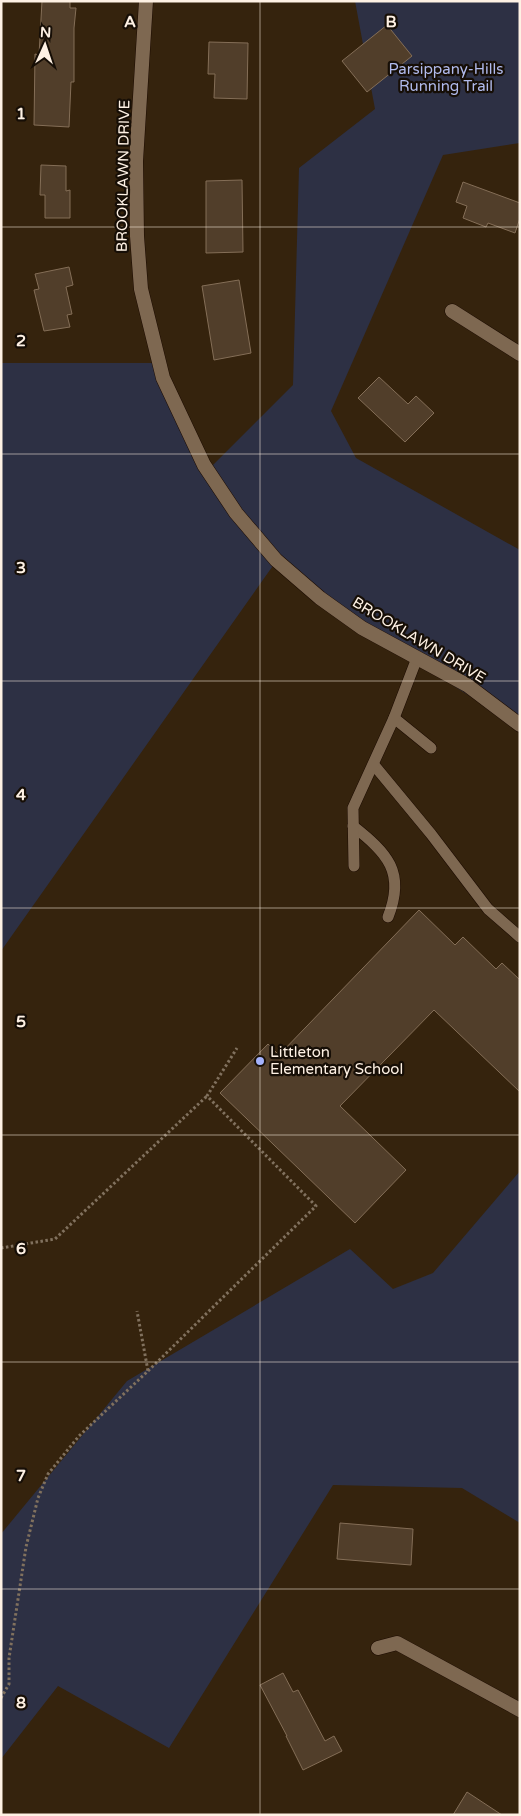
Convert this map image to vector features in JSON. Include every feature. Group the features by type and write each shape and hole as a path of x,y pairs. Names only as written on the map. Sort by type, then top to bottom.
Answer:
{"street":[{"name":"BROOKLAWN DRIVE","path":"146,1 136,162 136,236 141,288 164,378 204,465 236,513 276,560 320,598 362,628 467,685 520,725"},
{"path":"452,311 520,354"},
{"path":"378,1648 397,1643 520,1710"}],"lane":[{"path":"354,866 353,808 394,718 417,658"},
{"path":"394,718 431,748"},
{"path":"374,764 431,834 488,909 520,937"},
{"path":"353,826 384,853 392,869 396,884 394,902 388,917"}],"path":[{"path":"1,1248 55,1239 206,1096 237,1048"},
{"path":"1,1698 9,1684 9,1658 26,1547 38,1498 48,1474 80,1436 316,1206 206,1096"},
{"path":"137,1311 148,1371"}],"green space":[{"name":"Parsippany-Hills Running Trail","path":"355,1 520,1 520,143 443,155 331,411 356,458 520,550 520,728 405,655 277,560 1,951 1,363 162,363 211,467 293,385 299,168 375,109"},
{"path":"520,1171 520,1523 462,1488 333,1485 169,1748 58,1686 1,1759 1,1534 127,1381 350,1249 393,1289 433,1273"}],"building":[{"path":"42,1 70,1 70,8 76,8 74,82 71,82 69,127 34,125 35,54 39,55"},
{"path":"387,25 412,56 367,92 342,61"},
{"path":"209,42 248,43 247,99 214,98 215,74 208,74"},
{"path":"41,165 66,166 66,191 70,190 70,218 45,218 45,195 40,195"},
{"path":"242,180 243,252 206,253 206,181"},
{"path":"463,182 520,203 520,218 515,233 488,223 486,227 463,218 467,206 456,202"},
{"path":"69,267 73,285 66,287 72,314 67,315 70,327 44,331 34,290 39,289 35,274"},
{"path":"239,280 251,353 214,360 202,286"},
{"path":"379,377 408,404 416,396 434,413 405,442 358,398"},
{"name":"Littleton Elementary School","path":"419,910 455,945 463,937 496,969 502,963 520,980 520,1092 434,1010 340,1106 406,1170 355,1223 220,1093 268,1044 279,1055"},
{"path":"340,1523 413,1529 411,1565 337,1559"},
{"path":"283,1673 293,1692 298,1690 325,1741 334,1736 342,1751 303,1770 260,1685"},
{"path":"467,1792 502,1815 453,1815"}],"place":[{"name":"Littleton Elementary School","path":"260,1061"}]}
